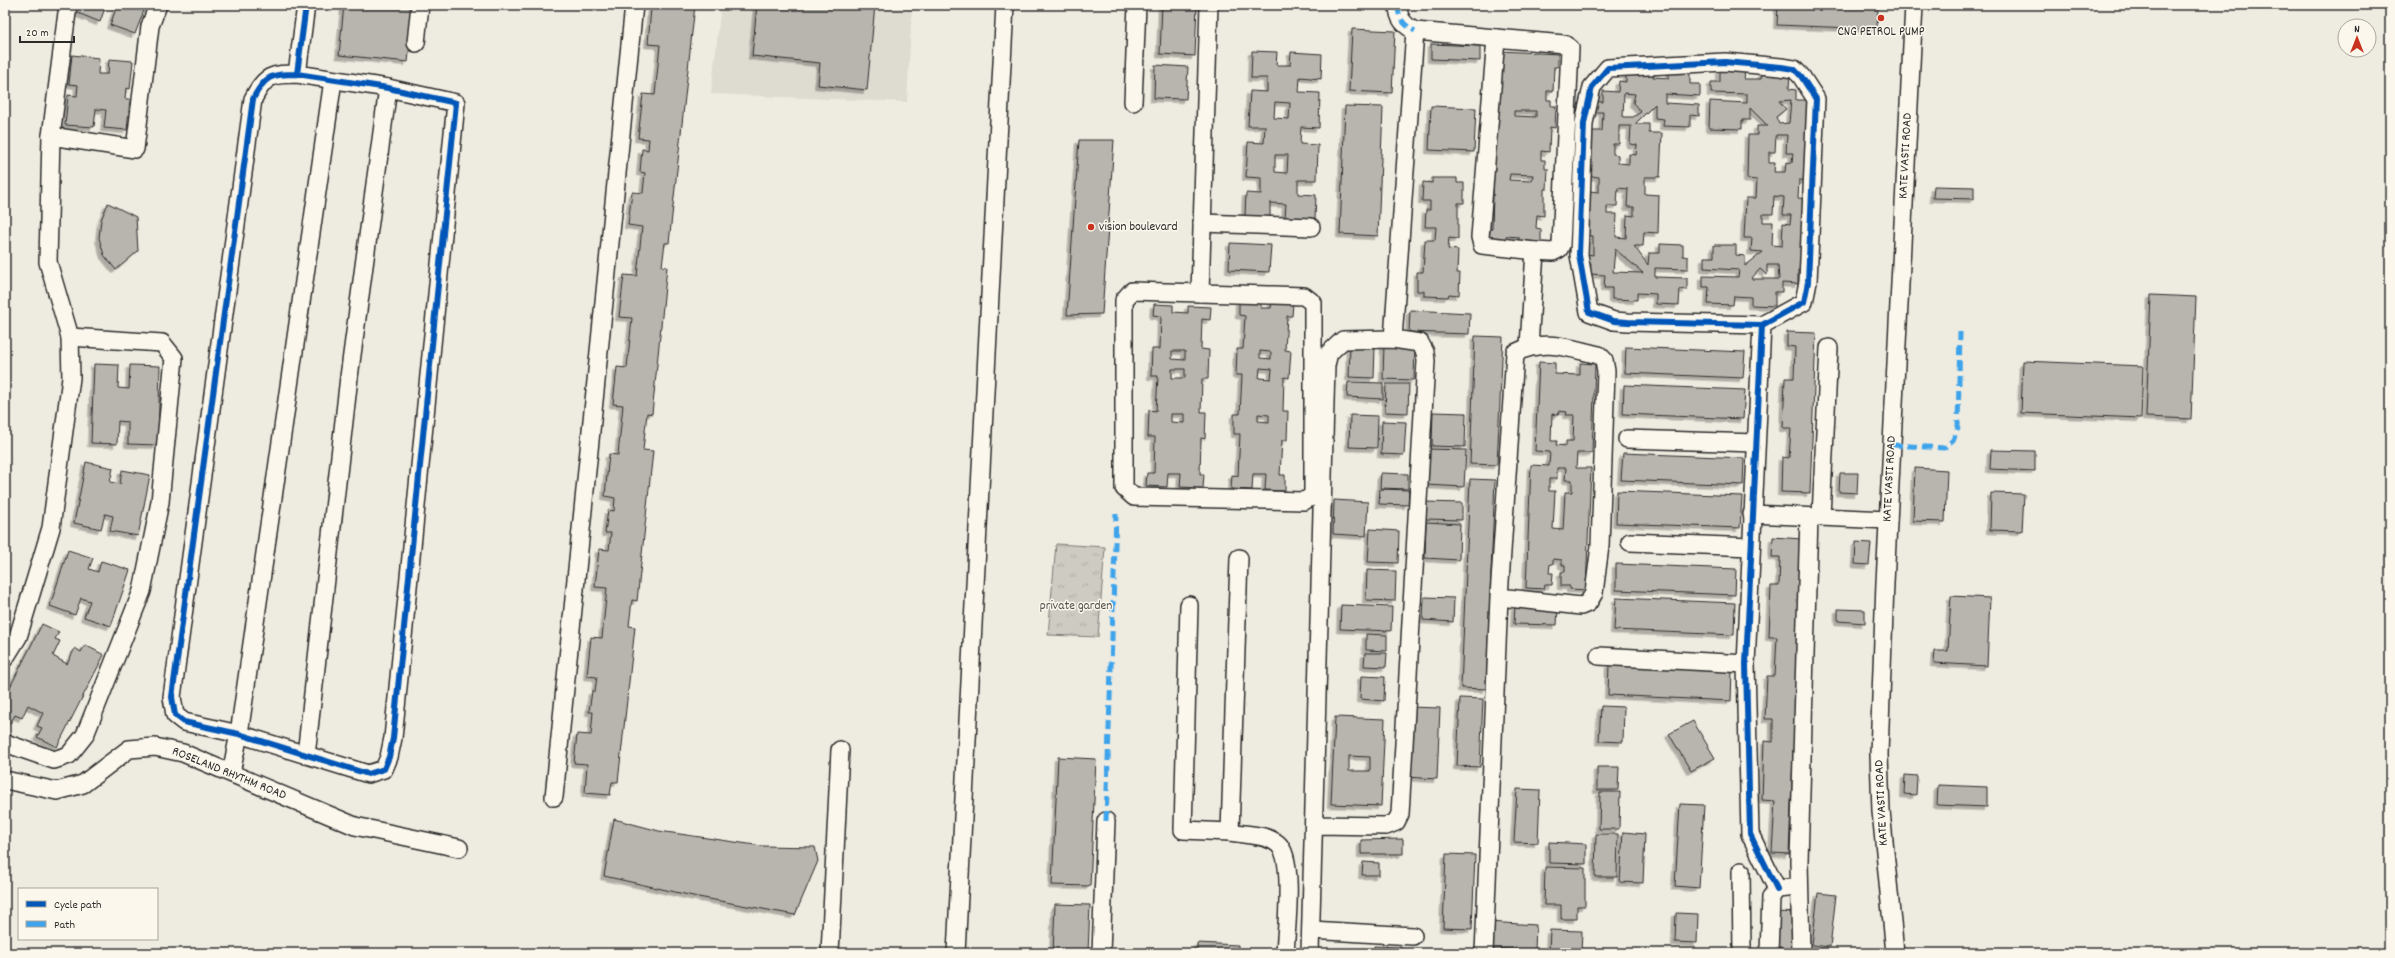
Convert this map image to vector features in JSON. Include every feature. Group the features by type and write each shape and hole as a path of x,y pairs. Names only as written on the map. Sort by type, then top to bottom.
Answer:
{"street":[{"path":"5,658 18,637 51,528 71,378 70,337 48,262 51,136 68,5"},
{"path":"51,136 135,149 150,26 158,5"},
{"path":"298,74 306,5"},
{"path":"416,43 420,5"},
{"path":"554,797 634,5"},
{"path":"956,953 1005,5"},
{"path":"1133,102 1137,5"},
{"path":"1200,293 1209,5"},
{"path":"1398,5 1398,13 1404,24 1415,31 1496,38 1564,44 1570,48 1561,244 1559,249 1553,252 1482,245 1480,237 1496,38"},
{"name":"KATE VASTI ROAD","path":"1895,953 1883,842 1879,754 1888,520 1914,5"},
{"path":"1393,339 1415,31"},
{"path":"1725,62 1781,67 1794,69 1801,76 1816,99 1811,238 1804,302 1762,325 1614,321 1589,312 1579,255 1584,123 1592,87 1608,68 1725,62"},
{"path":"274,74 298,74 333,80 388,88 456,103 393,738 389,757 384,769 368,774 239,734 184,722 175,715 172,697 253,99 261,83 274,74"},
{"path":"230,773 239,734 333,80"},
{"path":"306,755 349,377 388,88"},
{"path":"1202,223 1311,227"},
{"path":"1529,346 1535,251"},
{"path":"1132,291 1200,293 1304,296 1313,303 1312,496 1304,501 1134,497 1124,488 1124,300 1132,291"},
{"path":"1762,325 1746,664 1750,834 1777,889"},
{"path":"5,743 54,760 69,755 85,735 142,591 160,502 174,358 162,343 70,337"},
{"path":"1310,953 1326,365 1329,353 1343,340 1393,339 1420,343 1425,352 1426,361 1400,814 1396,822 1386,826 1314,825"},
{"path":"1484,953 1499,597 1515,353 1529,346 1545,344 1599,355 1604,360 1600,546 1594,593 1588,603 1581,606 1499,597"},
{"path":"1801,953 1800,888 1815,517 1829,348"},
{"path":"1627,439 1756,443"},
{"path":"1752,514 1888,520"},
{"path":"1630,542 1751,547"},
{"path":"1230,832 1239,558"},
{"path":"1189,605 1183,830 1230,832 1263,838 1278,844 1284,852 1287,874 1285,953"},
{"path":"1599,656 1746,664"},
{"name":"ROSELAND RHYTHM ROAD","path":"5,780 57,791 83,784 129,749 155,747 184,753 355,826 459,848"},
{"path":"830,953 840,750"},
{"path":"1101,953 1106,821"},
{"path":"1741,871 1742,953"},
{"path":"1777,889 1800,888"},
{"path":"1769,953 1771,897 1777,889"},
{"path":"1310,930 1413,936"}],"shaded area":[{"path":"721,5 912,5 907,102 711,94"}],"green space":[{"name":"private garden","path":"1056,544 1105,547 1098,637 1048,635"}],"building":[{"path":"75,5 106,5 100,22 73,11"},
{"path":"115,5 146,5 135,34 110,25 117,6"},
{"path":"344,5 414,5 408,62 339,55"},
{"path":"665,5 695,5 669,243 665,243 662,266 667,267 652,414 647,413 643,450 653,451 637,601 632,600 629,626 635,627 618,782 612,782 610,795 585,793 587,764 574,763 577,734 591,735 593,712 589,712 592,691 595,691 597,677 587,676 591,637 602,638 607,588 595,587 599,549 609,550 611,533 605,533 608,510 614,511 615,498 605,496 609,454 618,455 623,405 613,404 617,367 627,368 632,318 619,317 624,275 637,276 642,227 628,225 632,192 643,193 645,173 640,172 642,149 648,150 649,139 638,138 643,94 655,95 660,45 648,44 651,8 665,9"},
{"path":"757,5 875,5 867,90 818,85 820,63 752,56"},
{"path":"1162,5 1197,5 1195,56 1160,54"},
{"path":"1778,5 1878,5 1877,29 1777,25"},
{"path":"1352,29 1395,31 1392,93 1349,91"},
{"path":"1431,44 1480,46 1480,61 1431,59"},
{"path":"1252,51 1277,52 1276,65 1290,65 1291,52 1322,54 1321,79 1300,77 1299,92 1320,93 1319,128 1301,127 1300,144 1318,145 1317,180 1298,180 1298,194 1316,195 1315,219 1285,218 1286,204 1270,203 1270,217 1245,216 1246,193 1261,194 1261,178 1246,177 1248,142 1264,143 1265,126 1248,126 1250,91 1267,92 1267,78 1251,78","holes":["1275,102 1290,103 1289,119 1274,118","1275,155 1288,155 1287,173 1275,172"]},
{"path":"1500,51 1558,54 1558,67 1554,67 1553,91 1547,91 1547,100 1551,100 1551,106 1556,106 1555,128 1550,127 1549,152 1541,151 1541,160 1545,160 1545,169 1548,169 1547,189 1544,189 1544,216 1537,215 1536,228 1541,229 1541,243 1519,242 1519,237 1506,236 1506,242 1489,241 1490,229 1492,229 1496,100 1500,100","holes":["1514,111 1536,111 1536,117 1514,116","1510,174 1533,175 1532,181 1509,180"]},
{"path":"72,55 99,58 98,74 108,74 109,59 133,61 130,89 126,88 125,99 130,99 127,130 104,128 106,110 96,109 94,127 65,125 68,95 77,96 78,85 69,84"},
{"path":"1155,65 1188,67 1186,99 1154,98"},
{"path":"1626,67 1653,68 1653,77 1669,78 1669,69 1690,70 1690,84 1700,84 1700,96 1665,94 1665,103 1699,105 1699,116 1690,115 1690,127 1663,126 1664,119 1655,118 1655,104 1635,124 1649,124 1649,133 1662,133 1660,177 1645,177 1645,194 1659,195 1658,233 1644,232 1643,246 1634,246 1648,265 1649,253 1660,253 1660,244 1683,245 1683,256 1688,257 1688,269 1655,268 1655,277 1687,278 1687,290 1680,289 1679,305 1656,304 1656,294 1637,293 1637,300 1612,299 1612,288 1604,288 1605,275 1590,274 1591,264 1586,263 1586,254 1593,255 1593,236 1587,236 1589,191 1599,192 1599,177 1589,176 1591,131 1602,131 1603,112 1591,112 1592,101 1603,102 1603,91 1618,92 1619,81 1626,82","holes":["1624,93 1635,94 1633,103 1641,112 1633,117 1623,117","1619,126 1631,126 1630,144 1637,145 1636,155 1629,154 1629,164 1618,163 1618,155 1613,154 1613,144 1619,144","1618,188 1628,189 1627,207 1634,207 1634,216 1627,215 1626,238 1616,237 1617,214 1607,214 1607,206 1617,206","1615,249 1643,273 1613,272"]},
{"path":"1720,70 1745,71 1744,79 1761,79 1762,71 1790,73 1789,89 1796,90 1796,100 1810,100 1810,181 1799,180 1798,198 1810,199 1807,271 1798,270 1798,284 1782,283 1782,292 1775,292 1775,306 1751,305 1751,297 1734,296 1733,305 1708,304 1709,287 1703,287 1703,276 1738,277 1739,270 1704,268 1704,257 1714,257 1714,245 1736,245 1736,255 1745,256 1745,266 1763,252 1751,251 1752,238 1744,238 1746,198 1756,198 1757,180 1747,179 1748,135 1757,135 1757,126 1768,126 1750,108 1750,120 1742,120 1742,129 1709,128 1710,101 1747,103 1747,94 1711,93 1711,82 1720,82","holes":["1791,100 1789,123 1779,124 1776,117 1786,109 1779,101","1776,135 1787,135 1786,153 1793,153 1792,163 1786,162 1785,172 1774,172 1775,163 1769,163 1769,152 1775,152","1774,196 1784,197 1783,215 1791,215 1790,224 1783,223 1782,246 1772,245 1773,222 1763,222 1763,214 1773,214","1767,265 1778,265 1779,279 1751,279 1760,269 1767,275"]},
{"path":"1345,106 1383,107 1378,236 1340,234"},
{"path":"1431,106 1476,108 1474,152 1429,150"},
{"name":"vision boulevard","path":"1079,140 1114,140 1102,314 1067,315"},
{"path":"1432,178 1457,178 1457,183 1464,183 1464,203 1458,203 1458,239 1449,238 1448,249 1458,250 1457,273 1460,273 1459,295 1449,294 1448,297 1424,296 1424,291 1417,291 1417,272 1423,272 1425,240 1435,240 1436,227 1425,227 1426,210 1430,210 1430,201 1422,201 1423,182 1432,183"},
{"path":"1934,186 1974,187 1974,199 1933,198"},
{"path":"108,203 136,217 138,251 116,270 104,255 99,238 101,220"},
{"path":"1230,243 1271,245 1269,272 1229,270"},
{"path":"2151,295 2196,297 2191,419 2146,417"},
{"path":"1239,301 1261,302 1261,308 1271,308 1272,302 1293,303 1292,316 1287,316 1285,350 1291,351 1289,378 1284,377 1283,411 1288,411 1287,440 1282,440 1280,475 1285,475 1285,491 1265,490 1266,474 1253,474 1252,490 1231,489 1232,475 1238,476 1240,434 1234,434 1234,414 1240,414 1242,375 1236,375 1237,349 1243,349 1245,316 1239,315","holes":["1260,351 1271,352 1271,359 1260,358","1260,368 1272,369 1271,379 1259,378","1258,414 1269,415 1269,422 1258,421"]},
{"path":"1154,304 1173,305 1173,312 1188,313 1188,306 1211,307 1210,320 1202,319 1201,349 1209,350 1208,379 1202,379 1201,412 1206,412 1205,439 1201,438 1200,474 1204,474 1203,488 1180,487 1181,473 1168,473 1167,487 1146,486 1147,473 1154,473 1155,437 1148,437 1149,410 1156,411 1158,376 1151,376 1152,349 1160,349 1161,316 1153,315","holes":["1172,351 1185,351 1185,360 1172,359","1172,369 1185,369 1185,378 1172,378","1171,414 1184,414 1184,423 1171,422"]},
{"path":"1410,310 1470,313 1469,334 1409,332"},
{"path":"1787,332 1816,333 1810,493 1781,492 1782,457 1789,458 1791,428 1783,428 1785,378 1794,378 1795,347 1787,346"},
{"path":"1475,336 1503,337 1497,465 1470,464"},
{"path":"1384,344 1415,345 1414,380 1383,379"},
{"path":"1350,346 1375,347 1374,378 1349,377"},
{"path":"1626,347 1745,352 1743,378 1625,373"},
{"path":"2023,361 2143,366 2141,418 2021,413"},
{"path":"1539,362 1555,363 1555,374 1580,375 1580,363 1595,364 1592,453 1577,453 1576,468 1591,468 1586,590 1570,589 1570,586 1561,586 1561,572 1565,572 1565,565 1562,565 1562,560 1553,559 1553,564 1550,564 1549,573 1553,573 1552,585 1545,585 1544,589 1526,588 1531,465 1549,466 1550,452 1535,451","holes":["1559,411 1567,412 1566,415 1574,415 1573,441 1566,441 1566,446 1556,445 1557,441 1551,441 1552,414 1558,415","1557,468 1566,468 1565,480 1572,480 1572,492 1565,492 1563,530 1553,529 1555,491 1549,491 1549,479 1557,479"]},
{"path":"94,364 119,365 118,388 129,389 130,365 160,366 158,445 128,444 128,422 118,421 117,444 91,443"},
{"path":"1348,382 1383,383 1383,399 1347,397"},
{"path":"1386,384 1409,384 1408,413 1385,412"},
{"path":"1624,385 1745,390 1743,419 1623,414"},
{"path":"1433,412 1466,413 1465,447 1432,446"},
{"path":"1350,415 1378,416 1377,448 1349,447"},
{"path":"1382,421 1406,422 1404,455 1381,454"},
{"path":"1427,449 1466,450 1464,487 1426,485"},
{"path":"1991,450 2035,451 2035,471 1990,469"},
{"path":"1623,453 1744,458 1743,485 1621,480"},
{"path":"86,462 113,468 110,482 120,484 122,470 150,475 138,536 110,531 113,516 105,514 101,529 74,523"},
{"path":"1915,468 1947,470 1945,522 1913,521"},
{"path":"1381,473 1408,474 1408,489 1380,488"},
{"path":"1840,473 1858,473 1857,493 1839,492"},
{"path":"1470,479 1495,480 1486,689 1461,688"},
{"path":"1380,489 1409,490 1408,505 1379,504"},
{"path":"1617,491 1742,496 1740,528 1616,523"},
{"path":"1991,493 2024,494 2022,531 1990,530"},
{"path":"1334,500 1368,502 1366,536 1333,534"},
{"path":"1426,502 1462,503 1462,520 1426,519"},
{"path":"1426,522 1460,524 1459,560 1425,558"},
{"path":"1370,529 1399,531 1398,563 1368,562"},
{"path":"1773,537 1802,539 1789,854 1772,853 1775,801 1762,800 1764,741 1773,742 1773,719 1765,719 1767,676 1775,676 1777,637 1769,637 1771,586 1779,586 1780,557 1772,557"},
{"path":"1856,542 1871,543 1869,565 1855,564"},
{"path":"68,550 93,558 89,569 98,572 101,561 130,570 111,626 84,617 90,601 81,598 75,615 50,606"},
{"path":"1616,564 1736,569 1735,595 1616,590"},
{"path":"1367,570 1396,571 1395,601 1366,600"},
{"path":"1951,596 1990,598 1987,666 1934,663 1935,651 1948,651"},
{"path":"1424,597 1454,598 1453,622 1423,620"},
{"path":"1616,598 1735,603 1734,635 1614,630"},
{"path":"1341,605 1392,607 1391,631 1340,629"},
{"path":"1515,606 1558,607 1557,625 1514,624"},
{"path":"1838,609 1865,610 1865,623 1838,621"},
{"path":"42,624 59,632 55,639 60,641 53,656 67,664 75,648 81,652 85,645 104,655 57,747 37,737 42,728 37,726 43,713 28,705 22,718 15,715 10,724 5,721 5,697"},
{"path":"1366,634 1387,635 1387,651 1366,650"},
{"path":"1365,653 1387,653 1386,667 1364,666"},
{"path":"1609,664 1732,670 1731,701 1608,695"},
{"path":"1361,676 1385,677 1384,701 1360,699"},
{"path":"1460,698 1483,699 1480,767 1457,766"},
{"path":"1601,706 1624,707 1623,742 1599,741"},
{"path":"1409,707 1440,708 1437,779 1406,777"},
{"path":"1335,717 1385,719 1381,806 1331,804","holes":["1349,756 1370,757 1370,771 1349,771"]},
{"path":"1693,721 1715,758 1691,771 1669,734"},
{"path":"1058,757 1096,759 1090,886 1052,885"},
{"path":"1597,767 1619,767 1618,790 1597,790"},
{"path":"1905,775 1917,776 1916,795 1904,794"},
{"path":"1938,785 1987,787 1987,807 1937,805"},
{"path":"1517,789 1540,790 1538,843 1514,842"},
{"path":"1600,792 1620,792 1619,829 1599,829"},
{"path":"1680,804 1704,805 1699,888 1675,886"},
{"path":"614,819 659,831 762,846 815,847 818,861 795,915 693,896 604,876"},
{"path":"1623,832 1645,834 1643,883 1620,882"},
{"path":"1596,834 1618,834 1617,877 1595,877"},
{"path":"1403,839 1403,854 1361,854 1361,840"},
{"path":"1549,842 1586,844 1586,864 1549,863"},
{"path":"1446,854 1475,855 1472,929 1443,928"},
{"path":"1363,862 1379,863 1379,875 1362,875"},
{"path":"1545,867 1585,868 1585,906 1577,906 1577,919 1561,919 1561,905 1544,905"},
{"path":"1818,893 1836,895 1830,947 1812,945"},
{"path":"1055,904 1090,905 1088,953 1053,953"},
{"path":"1775,912 1799,913 1797,953 1781,953 1781,947 1774,946"},
{"path":"1676,913 1698,914 1697,943 1675,942"},
{"path":"1488,922 1536,925 1535,950 1487,948"},
{"path":"1550,930 1582,931 1581,953 1549,953"},
{"path":"1197,943 1238,945 1238,953 1197,953"},
{"path":"1374,946 1401,947 1401,953 1374,953"}],"marked path":[{"path":"1398,5 1400,18 1415,31"},
{"path":"1892,445 1944,448 1953,440 1958,427 1960,332"},
{"path":"1106,821 1116,514"}],"cycle path":[{"path":"297,74 281,75 270,78 261,85 253,99 172,697 175,715 184,722 239,734 368,774 384,769 389,757 393,738 456,103 388,88 297,74 306,5"},
{"path":"1762,325 1614,321 1589,312 1579,255 1584,123 1592,87 1608,68 1725,62 1781,67 1794,69 1801,76 1816,99 1808,282 1804,302 1762,325 1746,664 1750,834 1777,889"}],"place":[{"name":"CNG PETROL PUMP","path":"1881,18"},
{"name":"vision boulevard","path":"1091,227"}]}
